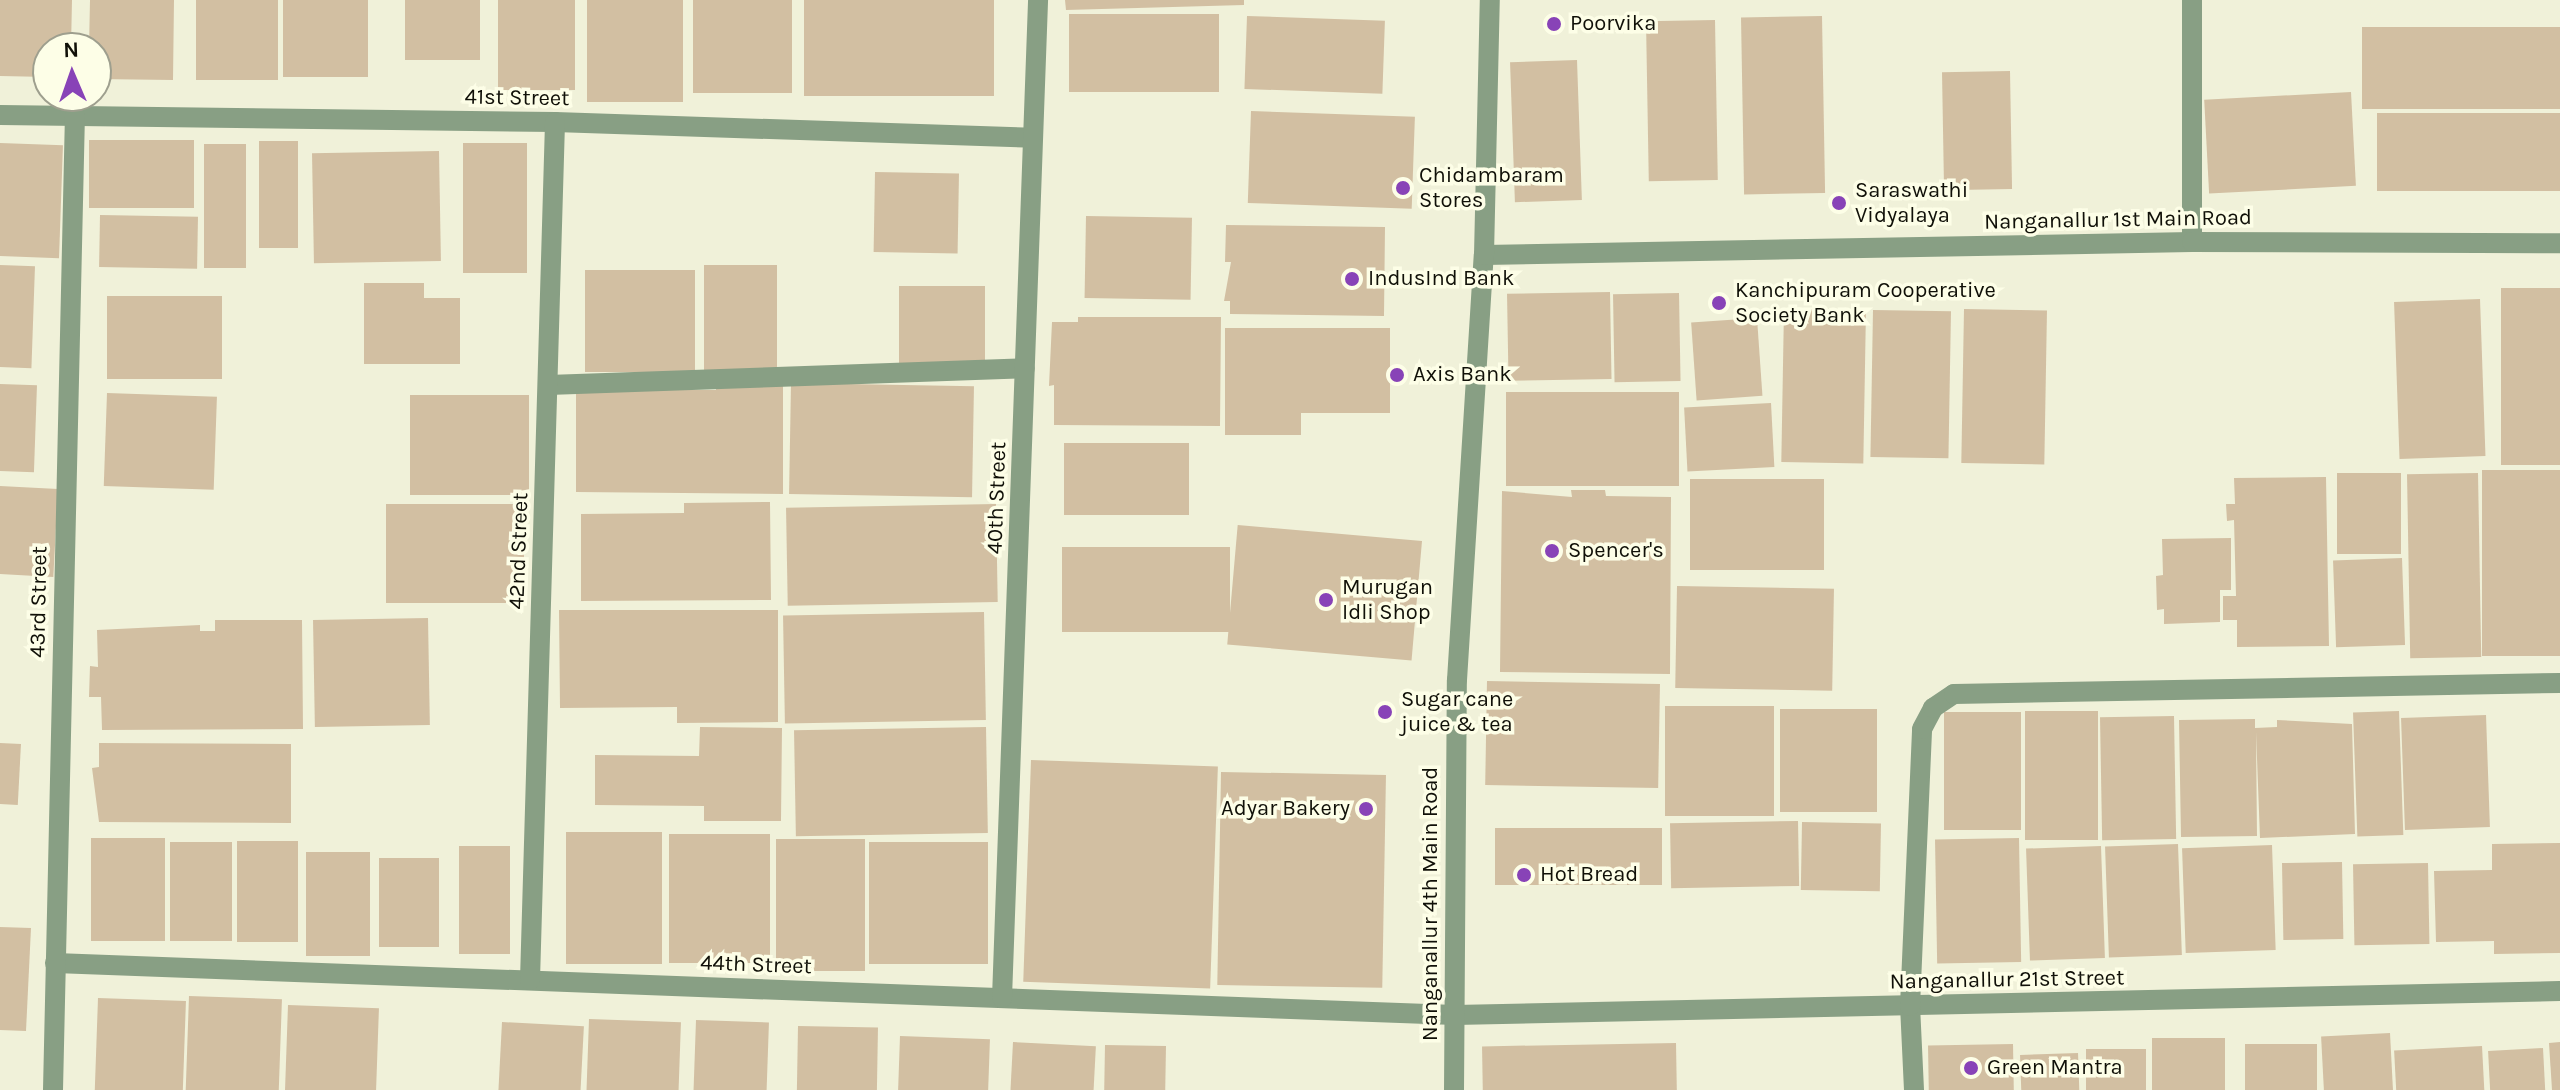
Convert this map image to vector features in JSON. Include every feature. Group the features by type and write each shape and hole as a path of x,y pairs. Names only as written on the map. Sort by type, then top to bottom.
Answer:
{"street":[{"name":"40th Street","path":"1002,998 1038,0"},
{"name":"Nanganallur 4th Main Road","path":"1454,1090 1457,680 1484,255 1490,0"},
{"path":"2192,0 2192,242"},
{"name":"41st Street","path":"0,115 555,122 1033,138"},
{"name":"43rd Street","path":"53,1090 75,116"},
{"name":"42nd Street","path":"530,980 555,122"},
{"name":"Nanganallur 1st Main Road","path":"1484,255 2192,242 2560,243"},
{"path":"548,385 1025,368"},
{"path":"1914,1090 1910,1006 1922,729 1933,708 1954,694 2560,683"},
{"name":"44th Street","path":"55,963 1455,1015"},
{"name":"Nanganallur 21st Street","path":"1455,1015 2560,991"}],"building":[{"path":"0,0 72,0 71,32 32,32 32,77 0,76"},
{"path":"90,0 174,0 173,80 112,79 112,32 89,32"},
{"path":"196,0 278,0 278,80 196,80"},
{"path":"283,0 368,0 368,77 283,77"},
{"path":"405,0 480,0 480,60 405,60"},
{"path":"498,0 575,0 575,90 498,90"},
{"path":"587,0 683,0 683,102 587,102"},
{"path":"693,0 792,0 792,93 693,93"},
{"path":"804,0 994,0 994,96 804,96"},
{"path":"1065,0 1244,0 1244,5 1066,10"},
{"path":"1069,14 1219,14 1219,92 1069,92"},
{"path":"1247,16 1385,21 1382,94 1244,89"},
{"path":"1822,16 1825,193 1744,194 1741,17"},
{"path":"1715,20 1718,180 1649,181 1646,21"},
{"path":"2362,27 2560,27 2560,109 2362,109"},
{"path":"1577,60 1582,200 1515,202 1510,62"},
{"path":"2010,71 2012,189 1944,190 1942,72"},
{"path":"2351,92 2356,186 2209,194 2204,100"},
{"path":"1251,111 1415,117 1412,209 1248,203"},
{"path":"2377,113 2560,113 2560,191 2377,191"},
{"path":"89,140 194,140 194,208 89,208"},
{"path":"259,141 298,141 298,248 259,248"},
{"path":"0,143 63,145 59,258 0,256"},
{"path":"463,143 527,143 527,273 463,273"},
{"path":"204,144 246,144 246,268 204,268"},
{"path":"439,151 441,261 314,263 312,153"},
{"path":"875,172 959,173 958,253 874,252"},
{"path":"100,215 198,217 197,269 99,267"},
{"path":"1086,216 1192,218 1191,300 1085,298"},
{"path":"1226,225 1385,227 1384,316 1230,314 1230,301 1224,301 1231,262 1225,262"},
{"path":"0,265 35,266 31,368 0,367"},
{"path":"704,265 777,265 777,375 704,375"},
{"path":"585,270 695,270 695,372 585,372"},
{"path":"364,283 424,283 424,298 460,298 460,364 364,364"},
{"path":"899,286 985,286 985,364 899,364"},
{"path":"2501,288 2560,288 2560,465 2501,465"},
{"path":"1610,292 1612,379 1509,381 1507,294"},
{"path":"1679,293 1681,381 1615,382 1613,294"},
{"path":"107,296 222,296 222,379 107,379"},
{"path":"2480,299 2485,456 2400,459 2394,302"},
{"path":"1784,308 1866,309 1863,463 1781,462"},
{"path":"1964,309 2047,310 2044,464 1961,463"},
{"path":"1873,310 1951,311 1948,458 1870,457"},
{"path":"1078,317 1221,317 1220,426 1054,425 1054,385 1049,386 1052,322 1078,322"},
{"path":"1757,318 1762,396 1697,400 1691,323"},
{"path":"1225,328 1390,328 1390,413 1301,413 1301,435 1225,435"},
{"path":"783,381 783,494 576,492 576,390 716,390 716,382"},
{"path":"791,383 974,386 972,497 789,494"},
{"path":"0,384 37,385 34,472 0,471"},
{"path":"1506,392 1679,392 1679,486 1506,486"},
{"path":"107,393 217,397 214,490 104,486"},
{"path":"410,395 529,395 529,495 410,495"},
{"path":"1771,403 1774,467 1687,471 1684,408"},
{"path":"1064,443 1189,443 1189,515 1064,515"},
{"path":"2482,470 2560,470 2560,656 2482,656"},
{"path":"2337,473 2401,473 2401,554 2337,554"},
{"path":"2478,473 2481,657 2410,658 2407,474"},
{"path":"2326,477 2329,646 2237,647 2237,620 2223,620 2223,596 2236,596 2234,520 2227,521 2226,504 2235,504 2234,478"},
{"path":"1690,479 1824,479 1824,570 1690,570"},
{"path":"0,486 58,489 53,577 0,574"},
{"path":"1571,490 1605,490 1606,496 1671,497 1670,674 1500,672 1502,491 1572,497"},
{"path":"770,502 771,600 581,601 581,514 684,513 684,503"},
{"path":"386,504 524,504 524,603 386,603"},
{"path":"996,504 998,602 788,606 786,508"},
{"name":"Murugan Idli Shop","path":"1238,525 1422,541 1412,661 1227,644"},
{"path":"2231,538 2231,590 2220,590 2220,622 2164,624 2164,609 2157,610 2156,576 2163,575 2162,539"},
{"path":"1062,547 1230,547 1230,632 1062,632"},
{"path":"2402,558 2405,645 2336,647 2333,560"},
{"path":"1677,586 1834,589 1832,691 1675,688"},
{"path":"559,610 778,610 778,722 677,723 677,707 560,708"},
{"path":"984,612 986,720 785,723 783,616"},
{"path":"428,618 430,725 315,727 313,620"},
{"path":"215,620 302,620 303,729 102,730 101,697 89,697 90,666 98,667 97,630 200,625 200,631 215,631"},
{"path":"1487,681 1660,684 1658,788 1485,785"},
{"path":"1665,706 1774,706 1774,816 1665,816"},
{"path":"1780,709 1877,709 1877,812 1780,812"},
{"path":"2025,711 2098,711 2098,840 2025,840"},
{"path":"2399,711 2403,835 2357,837 2353,713"},
{"path":"1944,712 2021,712 2021,830 1944,830"},
{"path":"2486,715 2490,827 2405,830 2401,718"},
{"path":"2174,716 2176,839 2102,840 2100,717"},
{"path":"2255,719 2255,728 2277,727 2277,720 2352,724 2355,834 2260,838 2256,732 2257,836 2181,837 2179,720"},
{"path":"700,727 782,728 781,821 704,821 704,806 595,805 595,755 699,756"},
{"path":"986,727 988,833 796,836 794,730"},
{"path":"0,743 21,744 18,805 0,804"},
{"path":"99,743 291,744 291,823 99,822 92,768 99,767"},
{"path":"1031,760 1218,767 1210,988 1023,982"},
{"path":"1221,772 1386,775 1382,988 1217,985"},
{"path":"1798,821 1799,886 1671,888 1670,823"},
{"path":"1802,822 1881,823 1880,891 1801,890"},
{"path":"1495,828 1662,828 1662,885 1495,885"},
{"path":"566,832 662,832 662,964 566,964"},
{"path":"669,834 770,834 770,963 669,963"},
{"path":"91,838 165,838 165,941 91,941"},
{"path":"2019,838 2021,962 1937,963 1935,839"},
{"path":"776,839 865,839 865,971 776,971"},
{"path":"237,841 298,841 298,942 237,942"},
{"path":"170,842 232,842 232,941 170,941"},
{"path":"869,842 988,842 988,964 869,964"},
{"path":"2560,843 2560,953 2494,954 2494,941 2436,942 2434,871 2492,870 2492,844"},
{"path":"2178,844 2182,955 2109,957 2105,847"},
{"path":"2272,845 2276,950 2186,953 2182,848"},
{"path":"459,846 510,846 510,954 459,954"},
{"path":"2101,846 2105,958 2030,961 2026,849"},
{"path":"306,852 370,852 370,956 306,956"},
{"path":"379,858 439,858 439,947 379,947"},
{"path":"2342,862 2343,939 2283,940 2282,863"},
{"path":"2428,863 2429,944 2354,945 2353,864"},
{"path":"0,927 31,928 26,1031 0,1030"},
{"path":"189,996 282,999 279,1090 186,1090"},
{"path":"98,998 186,1001 183,1090 95,1090"},
{"path":"288,1005 379,1008 376,1090 285,1090"},
{"path":"589,1019 681,1022 679,1090 587,1090"},
{"path":"696,1020 769,1023 767,1090 694,1090"},
{"path":"502,1022 584,1026 581,1090 498,1090"},
{"path":"798,1026 878,1027 877,1090 797,1090"},
{"path":"2390,1033 2393,1090 2324,1090 2321,1037"},
{"path":"900,1036 990,1039 988,1090 898,1090"},
{"path":"2152,1038 2225,1038 2225,1090 2152,1090"},
{"path":"1013,1042 1096,1046 1094,1090 1010,1090"},
{"path":"2560,1042 2560,1090 2552,1090 2549,1043"},
{"path":"1676,1043 1677,1090 1483,1090 1482,1046"},
{"name":"Green Mantra","path":"2013,1044 2014,1090 1929,1090 1928,1045"},
{"path":"2245,1044 2317,1044 2317,1090 2245,1090"},
{"path":"1105,1045 1166,1046 1165,1090 1104,1090"},
{"path":"2482,1046 2484,1090 2396,1090 2394,1051"},
{"path":"2543,1048 2545,1090 2490,1090 2488,1051"},
{"path":"2086,1049 2146,1049 2146,1090 2086,1090"},
{"path":"2078,1053 2079,1090 2021,1090 2020,1055"}],"place":[{"name":"Poorvika","path":"1554,24"},
{"name":"Chidambaram Stores","path":"1403,188"},
{"name":"Saraswathi Vidyalaya","path":"1839,203"},
{"name":"IndusInd Bank","path":"1352,279"},
{"name":"Kanchipuram Cooperative Society Bank","path":"1719,303"},
{"name":"Axis Bank","path":"1397,375"},
{"name":"Spencer's","path":"1552,551"},
{"name":"Murugan Idli Shop","path":"1326,600"},
{"name":"Sugar cane juice & tea","path":"1385,712"},
{"name":"Adyar Bakery","path":"1366,809"},
{"name":"Hot Bread","path":"1524,875"},
{"name":"Green Mantra","path":"1971,1068"}]}
